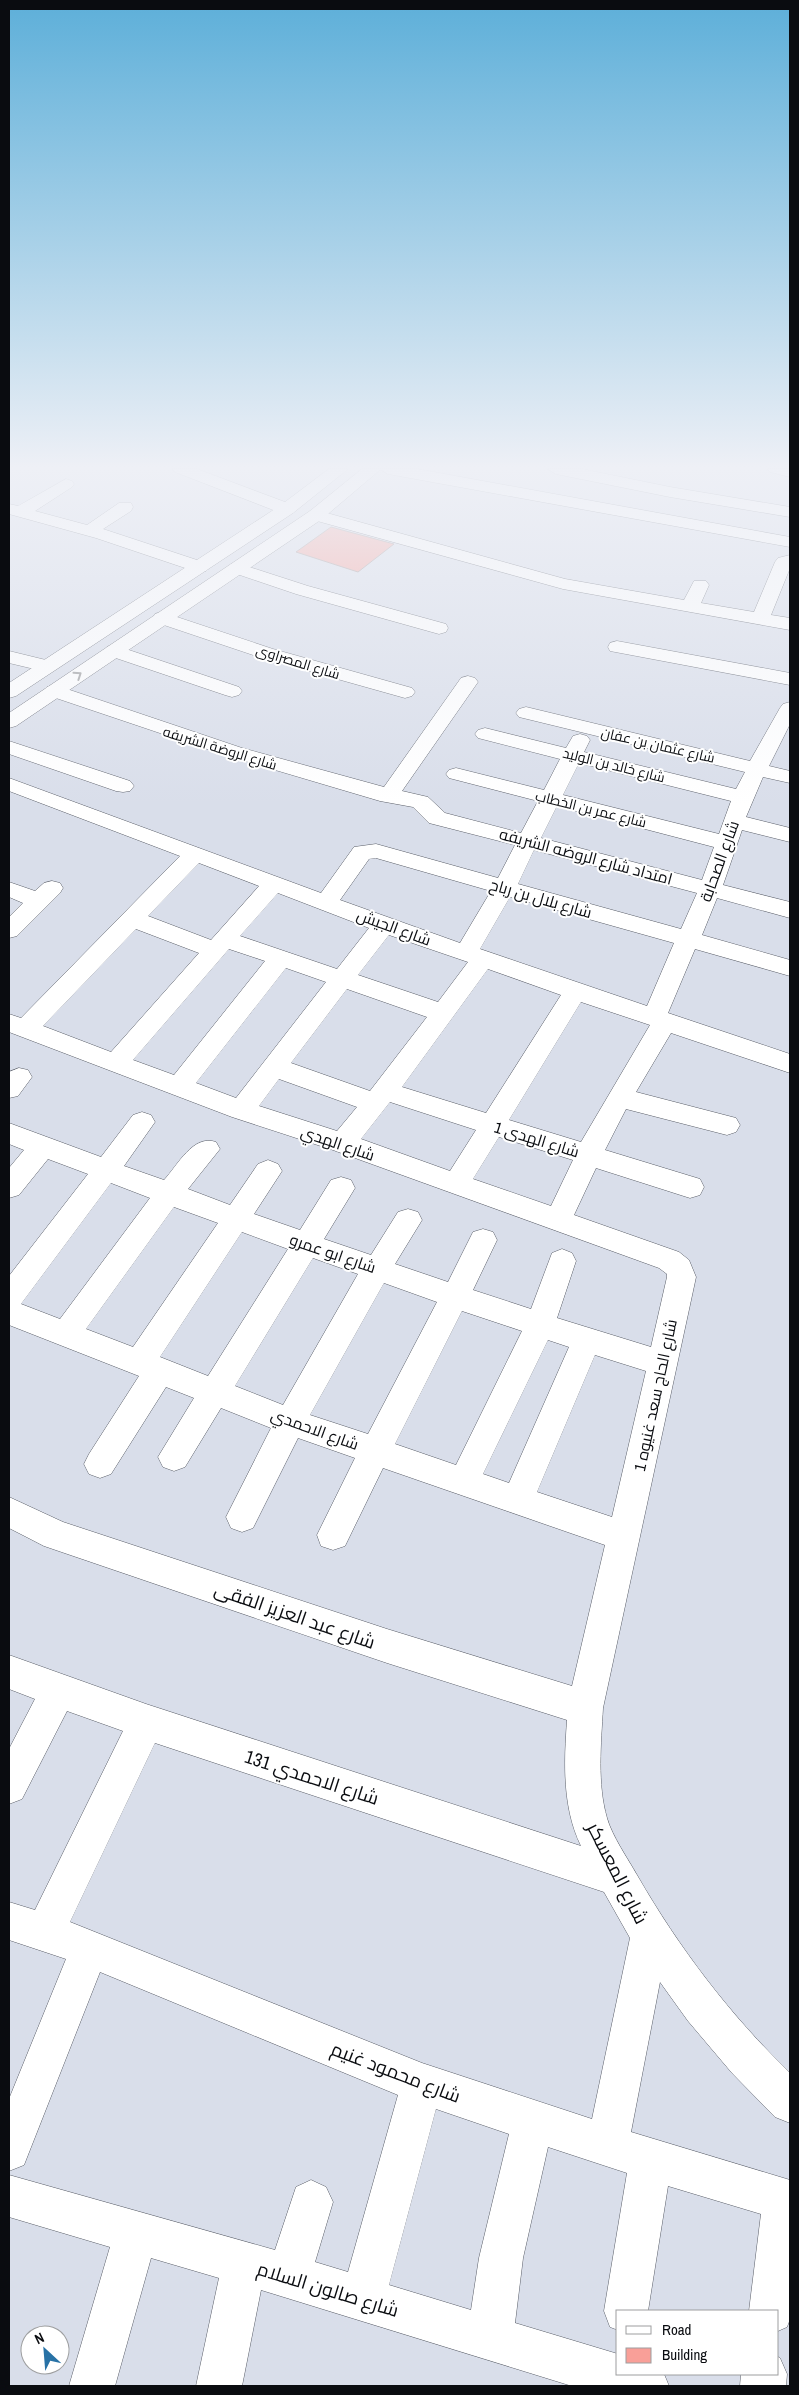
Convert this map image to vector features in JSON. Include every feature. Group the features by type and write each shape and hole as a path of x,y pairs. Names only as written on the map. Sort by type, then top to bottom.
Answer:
{"street":[{"path":"9,692 179,581"},
{"path":"9,722 218,581"},
{"path":"275,581 439,628"},
{"path":"552,581 790,624"},
{"path":"760,619 783,584"},
{"path":"690,607 700,585"},
{"path":"163,591 189,600"},
{"name":"شارع المصراوى","path":"162,618 266,653 406,692"},
{"path":"617,647 790,680"},
{"path":"114,651 232,691"},
{"path":"9,657 47,666"},
{"path":"388,796 468,682"},
{"name":"شارع الروضة الشريفه","path":"54,691 184,737 294,771 388,796"},
{"name":"شارع الصحابة","path":"558,1220 589,1155 659,1020 710,890 743,797 770,741 790,708"},
{"name":"شارع عثمان بن عفان","path":"526,713 790,777"},
{"path":"342,1143 380,1097 443,1013 474,956 504,888 586,728"},
{"name":"شارع خالد بن الوليد","path":"485,734 743,797"},
{"path":"9,746 123,786"},
{"name":"شارع عمر بن الخطاب","path":"456,774 727,843"},
{"name":"شارع الجيش","path":"9,784 384,925 575,992 787,1063"},
{"name":"امتداد شارع الروضه الشريفه","path":"388,796 423,804 428,813 437,818 529,840 790,910"},
{"path":"734,822 790,835"},
{"name":"شارع بلال بن رباح","path":"327,902 362,852 369,850 784,966"},
{"path":"17,1026 133,919 195,854"},
{"path":"114,1064 273,884"},
{"path":"9,889 45,894 9,930"},
{"path":"133,919 220,944 281,958 443,1013"},
{"path":"241,1110 384,925"},
{"path":"179,1087 281,958"},
{"path":"456,1184 575,992"},
{"name":"شارع الهدي","path":"17,1026 114,1064 241,1110 342,1143 669,1260"},
{"name":"شارع الهدى 1","path":"274,1067 380,1097 491,1125 690,1187"},
{"path":"620,1098 727,1125"},
{"path":"9,1298 142,1122"},
{"name":"شارع ابو عمرو","path":"9,1133 306,1244 540,1326 661,1363"},
{"path":"9,1187 43,1146"},
{"path":"66,1334 169,1193 207,1149"},
{"path":"100,1464 150,1366 236,1219 268,1171"},
{"path":"174,1457 341,1188"},
{"path":"242,1517 290,1421 377,1269 408,1220"},
{"path":"334,1536 374,1450 483,1240"},
{"path":"464,1481 540,1326 562,1260"},
{"name":"شارع الحاج سعد غنيوه 1","path":"624,1536 682,1273 678,1265 669,1260"},
{"name":"شارع الاحمدي","path":"9,1312 290,1421 517,1501 624,1536"},
{"path":"517,1501 587,1340"},
{"name":"شارع عبد العزيز الفقى","path":"9,1512 65,1538 387,1646 585,1708"},
{"name":"شارع المعسكر","path":"624,1536 585,1708 582,1763 589,1822 650,1935 702,2007 739,2051 790,2102"},
{"name":"شارع الاحمدي 131","path":"9,1672 146,1722 617,1877"},
{"path":"9,1786 59,1690"},
{"path":"27,1927 146,1722"},
{"name":"شارع محمود غنيم","path":"27,1927 90,1948 422,2084 651,2160 787,2200"},
{"path":"607,2146 650,1935"},
{"path":"9,2150 90,1948"},
{"path":"363,2299 422,2084"},
{"path":"490,2338 502,2258 533,2120"},
{"path":"626,2310 651,2160"},
{"name":"شارع صالون السلام","path":"9,2196 289,2277 490,2338 616,2372"},
{"path":"772,2310 787,2200"},
{"path":"289,2277 311,2202"},
{"path":"92,2386 136,2233"},
{"path":"219,2386 244,2264"}]}
